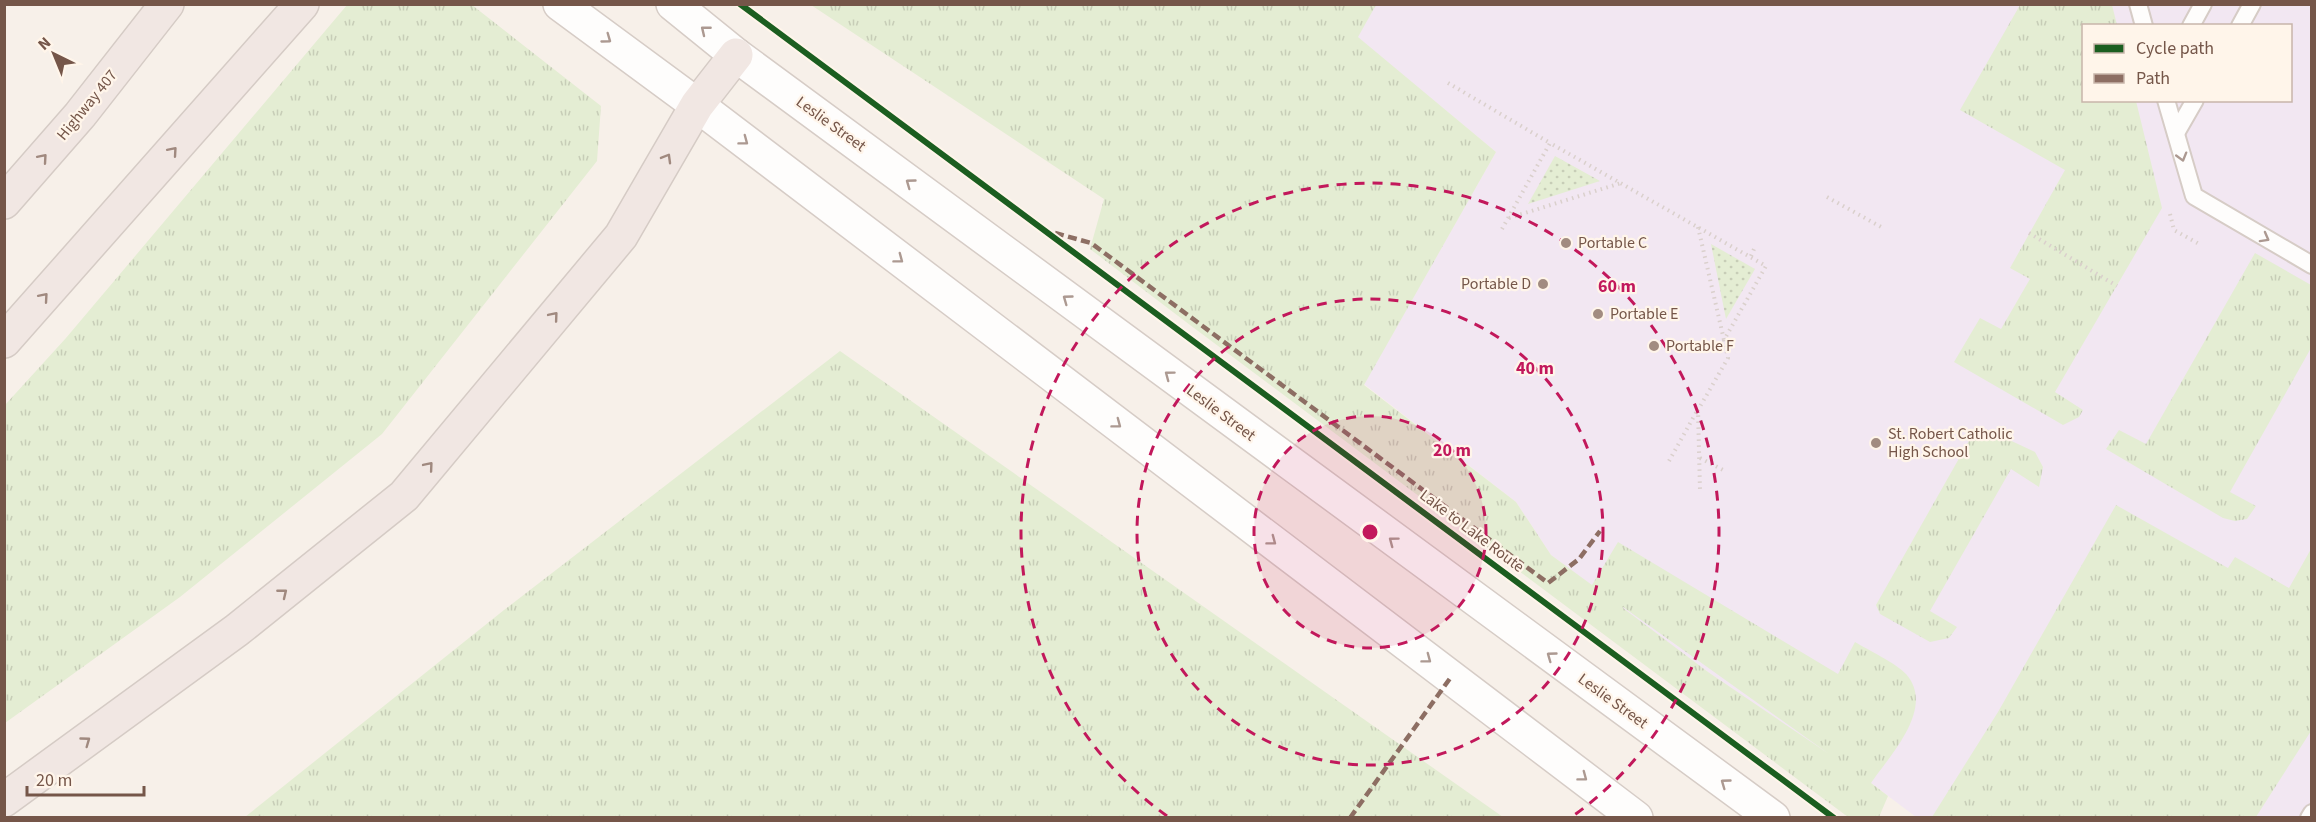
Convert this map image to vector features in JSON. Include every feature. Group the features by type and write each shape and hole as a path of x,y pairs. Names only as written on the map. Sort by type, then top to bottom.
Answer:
{"highway":[{"name":"Highway 407","path":"4,202 80,115 167,4"},
{"path":"4,341 302,4"},
{"path":"4,800 237,630 404,496 621,236 697,105 736,55"}],"main road":[{"path":"560,4 697,105 1636,818"},
{"name":"Leslie Street","path":"674,4 736,55 1773,818"}],"lane":[{"path":"2138,4 2144,24"},
{"path":"2144,24 2153,4"},
{"path":"2192,24 2203,4"},
{"path":"2241,24 2252,4"},
{"path":"2167,102 2194,196 2312,265"},
{"path":"2175,133 2194,102"},
{"path":"2309,818 2312,813"}],"path":[{"path":"1448,83 1766,266 1724,340"},
{"path":"1502,229 1551,142"},
{"path":"1508,218 1621,183"},
{"path":"1827,197 1883,228"},
{"path":"1669,461 1728,358 1698,226"},
{"path":"2029,233 2117,286"},
{"path":"1751,256 1754,249"},
{"path":"1698,410 1700,490"},
{"path":"1699,458 1723,470"}],"shaded area":[{"name":"St. Robert Catholic High School","path":"1376,4 2311,5 2311,817 1916,817 1871,783 1708,672 1551,555 1516,502 1364,384 1496,152 1357,37"}],"green space":[{"path":"347,5 472,5 601,106 597,161 382,434 180,597 5,723 5,405 66,338"},
{"path":"811,5 1376,5 1358,37 1496,152 1364,385 1516,502 1551,555 1592,585 1618,542 1838,674 1855,642 1889,661 1906,674 1914,687 1916,701 1907,731 1871,783 1888,796 1879,817 1848,817 1090,249 1104,199","holes":["1623,607 1829,754 1708,672"]},
{"path":"2020,5 2112,5 2117,24 2082,24 2082,102 2136,102 2162,208 2055,392 2083,410 2079,417 2063,425 1954,362 1980,318 2001,329 2030,279 2010,268 2065,170 1960,110"},
{"path":"1555,156 1600,181 1528,204"},
{"path":"1711,244 1755,269 1726,319"},
{"path":"2255,253 2311,285 2311,348 2230,492 2256,506 2247,519 2235,521 2223,518 2106,449 2119,430 2146,444"},
{"path":"840,351 1503,817 245,817 504,610"},
{"path":"1986,429 2035,452 2043,467 2039,487 2011,469 1930,611 1957,627 1949,638 1930,642 1880,614 1876,605 1974,432"},
{"path":"2116,505 2228,568 2235,557 2289,588 2311,549 2311,731 2256,817 1932,817 1998,712"}],"marked path":[{"path":"1055,233 1091,243 1548,583 1579,559 1600,531"},
{"path":"1350,818 1451,677"}],"cycle path":[{"name":"Lake to Lake Route","path":"740,4 1834,818"}],"place":[{"name":"Portable C","path":"1566,243"},
{"name":"Portable D","path":"1543,284"},
{"name":"Portable E","path":"1598,314"},
{"name":"Portable F","path":"1654,346"},
{"name":"St. Robert Catholic High School","path":"1876,443"}]}
